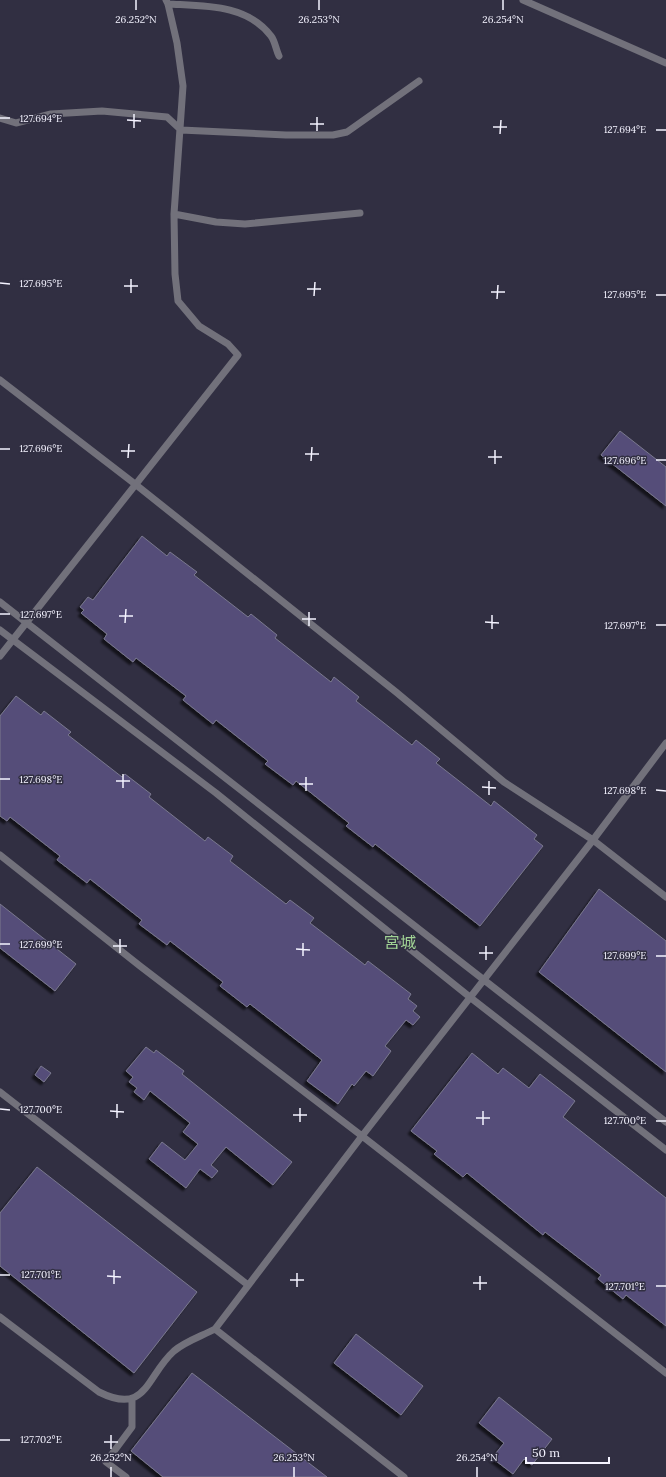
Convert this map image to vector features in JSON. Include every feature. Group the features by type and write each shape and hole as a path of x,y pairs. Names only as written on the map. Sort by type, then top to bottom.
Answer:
{"lane":[{"path":"523,0 666,63"},
{"path":"0,656 238,356 228,344 199,326 178,301 175,274 174,214 183,86 177,43 167,2 218,6 254,19 272,37 279,56"},
{"path":"0,118 16,123 51,114 102,111 167,117 181,130 286,135 333,135 347,132 419,81"},
{"path":"174,214 216,222 245,224 360,213"},
{"path":"0,380 135,484 396,692 504,782 593,840 666,897"},
{"path":"0,602 666,1122"},
{"path":"0,630 216,793 471,998 666,1150"},
{"path":"0,1316 99,1392 115,1400 132,1399 143,1391 173,1352 185,1343 215,1329 362,1136 593,840 666,743"},
{"path":"0,854 146,971 362,1136 666,1373"},
{"path":"0,1092 248,1285"},
{"path":"215,1329 404,1477"},
{"path":"126,1477 106,1462 132,1427 132,1399"}],"building":[{"path":"620,431 666,467 666,506 601,455"},
{"path":"142,536 167,556 170,552 197,572 194,575 248,617 251,614 277,635 275,638 331,682 334,677 359,697 356,701 412,745 416,740 440,759 436,763 491,806 494,801 537,835 534,839 543,846 480,926 375,844 373,847 346,826 349,823 296,781 293,785 265,764 268,761 216,720 213,724 183,700 186,696 136,658 133,662 104,639 107,634 81,613 84,610 80,607 88,597 93,600"},
{"path":"16,696 41,715 44,711 71,732 68,735 122,777 125,774 151,794 149,797 205,841 208,837 233,856 230,861 286,904 290,900 314,918 310,923 365,965 368,961 411,994 408,999 417,1006 413,1011 420,1017 413,1025 406,1020 385,1046 391,1051 373,1076 366,1071 354,1086 352,1084 338,1104 307,1081 322,1060 250,1004 247,1007 220,986 223,982 170,941 167,945 139,924 142,920 90,879 87,883 57,860 60,856 10,817 7,821 0,816 0,716"},
{"path":"599,889 666,941 666,1072 539,972"},
{"path":"0,904 76,964 55,991 0,948"},
{"path":"146,1047 154,1053 156,1050 184,1071 182,1074 292,1162 273,1185 226,1147 211,1165 218,1171 212,1178 200,1169 186,1188 149,1159 162,1142 185,1160 198,1144 183,1132 190,1123 150,1091 144,1100 134,1092 137,1088 129,1082 133,1077 126,1071"},
{"path":"472,1053 498,1074 503,1068 529,1088 540,1074 575,1101 563,1117 666,1198 666,1326 626,1295 623,1299 598,1279 601,1275 545,1232 543,1235 467,1173 463,1177 434,1154 437,1151 411,1131"},
{"path":"41,1066 51,1073 44,1082 35,1075"},
{"path":"37,1167 197,1292 134,1373 0,1266 0,1213"},
{"path":"356,1334 423,1386 401,1415 334,1363"},
{"path":"192,1373 327,1477 163,1477 131,1451"},
{"path":"499,1397 552,1439 532,1465 524,1459 513,1474 492,1458 504,1443 479,1423"}],"district":[{"name":"宮城","path":"400,942"}]}
